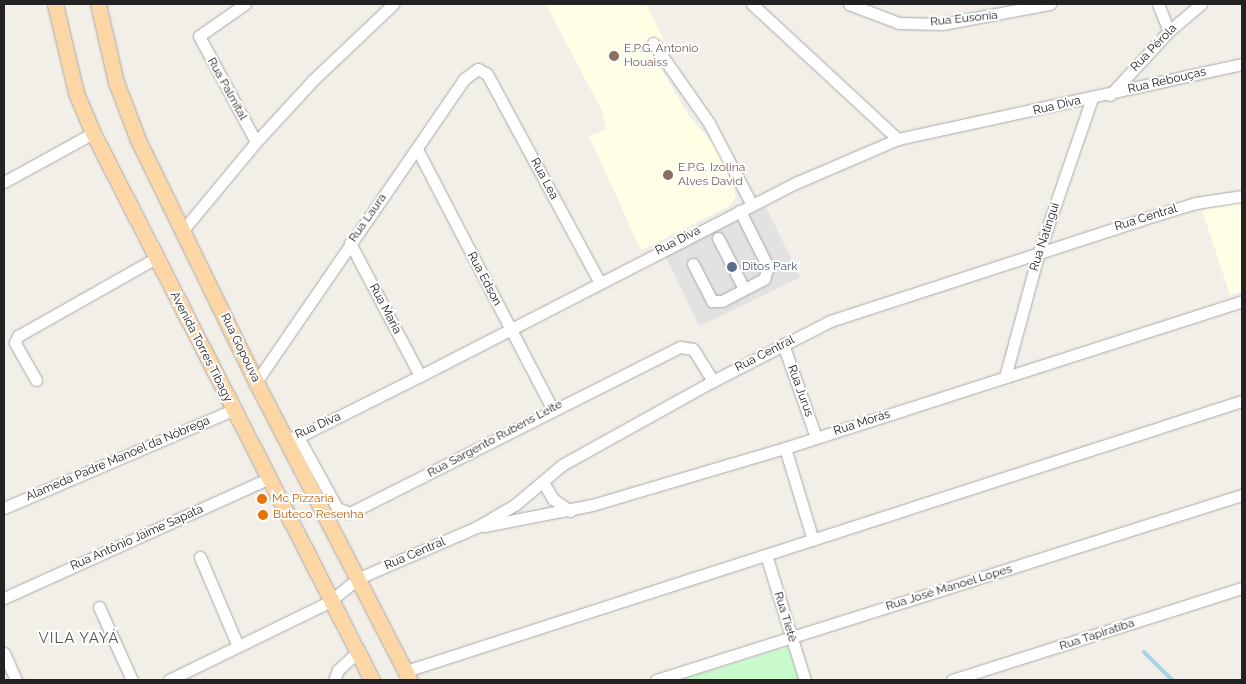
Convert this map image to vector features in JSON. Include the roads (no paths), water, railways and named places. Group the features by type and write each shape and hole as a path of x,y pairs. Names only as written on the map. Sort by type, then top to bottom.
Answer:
{"main road":[{"name":"Avenida Torres Tibagy","path":"55,4 73,84 93,133 233,410 270,478 329,602 372,680"},
{"name":"Rua Gopouva","path":"98,4 116,82 138,140 256,382 292,438 408,676"}],"street":[{"path":"183,230 256,142 312,81 394,4"},
{"path":"752,4 898,139"},
{"name":"Rua Eusonia","path":"849,4 899,22 942,24 1048,4"},
{"path":"1158,4 1169,31"},
{"name":"Rua Pérola","path":"1110,95 1169,31 1202,4"},
{"name":"Rua Palmital","path":"242,5 199,36 256,142"},
{"path":"653,43 709,123 752,205"},
{"name":"Rua Rebouças","path":"1092,98 1242,64"},
{"name":"Rua Laura","path":"256,382 464,79 478,69 487,74"},
{"name":"Rua Lea","path":"487,74 600,284"},
{"name":"Rua Diva","path":"292,438 511,330 752,205 898,139 1092,98"},
{"name":"Rua Natingui","path":"1005,377 1039,252 1092,98"},
{"path":"4,182 93,133"},
{"name":"Rua Edson","path":"417,150 552,408"},
{"name":"Rua Central","path":"169,680 329,602 359,578 477,527 516,504 562,465 712,381 830,322 1039,252 1196,203 1242,196"},
{"path":"693,264 712,302 722,301 764,279 768,267 740,211"},
{"path":"718,238 744,289"},
{"name":"Rua Maria","path":"350,243 420,376"},
{"path":"36,380 16,343 18,336 156,258"},
{"name":"Rua Morás","path":"477,527 570,511 785,448 1242,301"},
{"name":"Rua Jurus","path":"783,344 816,437"},
{"name":"Rua Sargento Rubens Leite","path":"292,438 337,508 350,513 552,408 680,347 693,349 712,381"},
{"path":"408,676 766,555 1242,401"},
{"name":"Alameda Padre Manoel da Nóbrega","path":"4,508 233,410"},
{"path":"785,448 813,540"},
{"name":"Rua Antônio Jaime Sapata","path":"4,598 270,478"},
{"path":"543,482 553,499 570,511"},
{"name":"Rua José Manoel Lopes","path":"656,680 1242,495"},
{"name":"Rua Tietê","path":"766,555 805,680"},
{"path":"200,558 238,646"},
{"name":"Rua Tapiratiba","path":"952,680 1242,588"},
{"path":"99,607 132,680"},
{"path":"334,680 338,670 356,652"},
{"path":"4,653 16,680"}],"waterway":[{"path":"1144,652 1172,680"}],"place":[{"name":"E.P.G. Antonio Houaiss","path":"614,56"},
{"name":"E.P.G. Izolina Alves David","path":"668,175"},
{"name":"Ditos Park","path":"732,267"},
{"name":"Mc Pizzaria","path":"262,499"},
{"name":"Buteco Resenha","path":"263,515"}],"district":[{"name":"VILA YAYÁ","path":"79,639"}]}
